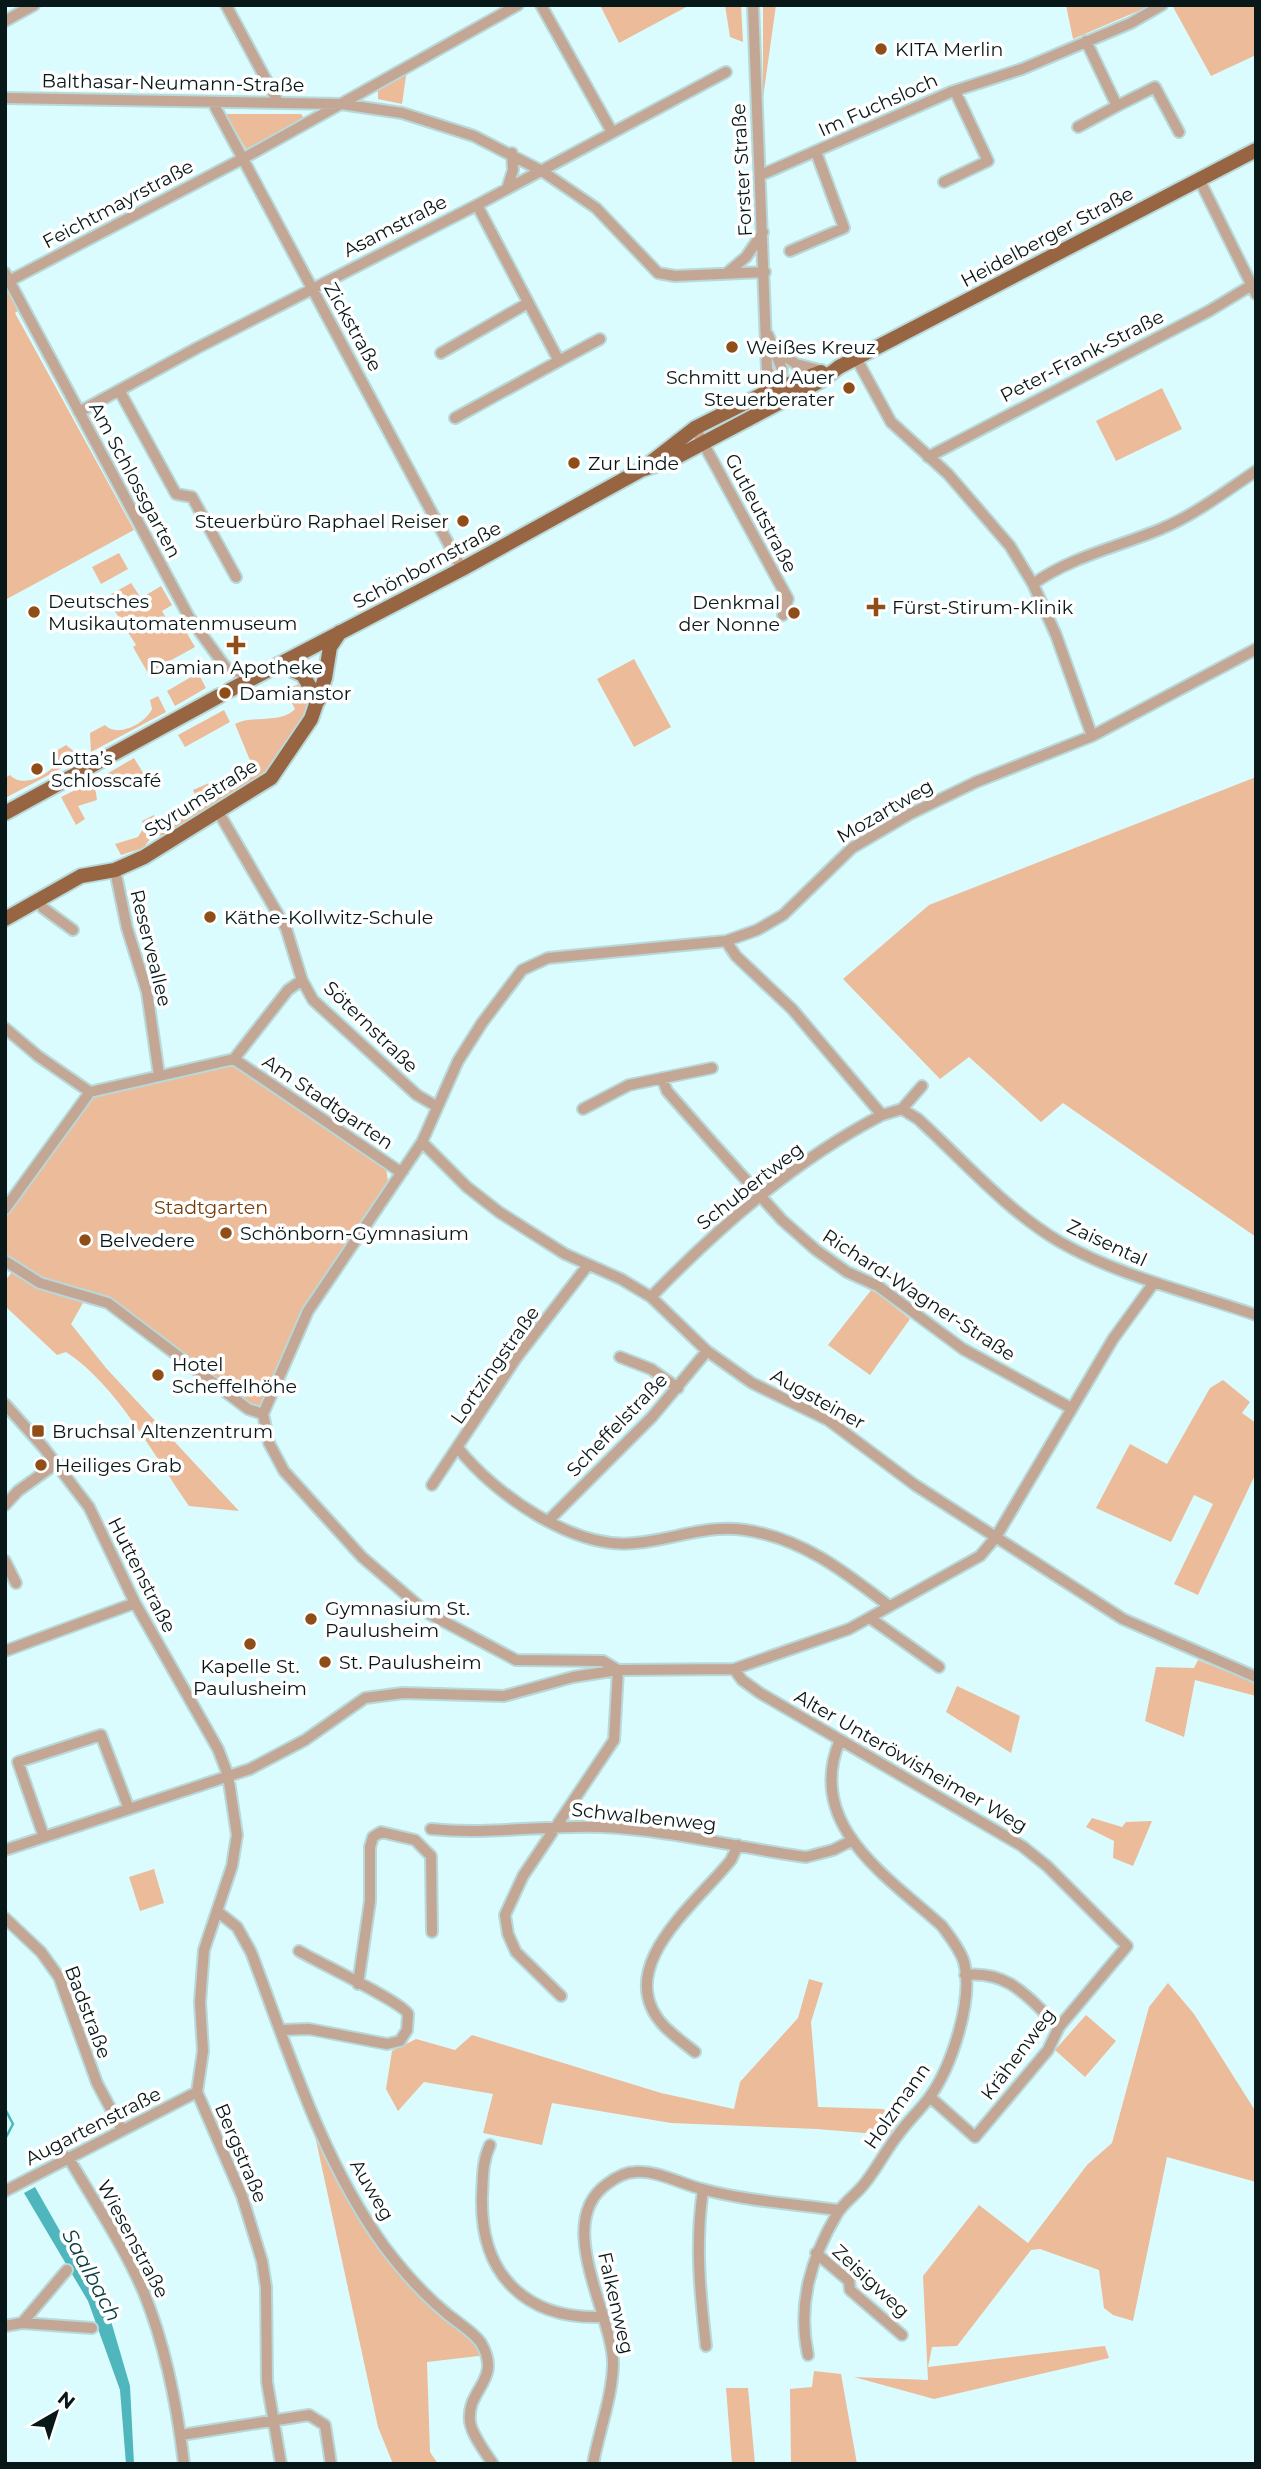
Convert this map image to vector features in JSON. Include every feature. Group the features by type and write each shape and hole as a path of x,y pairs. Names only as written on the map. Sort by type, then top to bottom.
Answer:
{"main road":[{"name":"Heidelberger Straße","path":"839,367 1256,150"},
{"path":"782,393 839,367"},
{"path":"782,393 839,367"},
{"name":"Schönbornstraße","path":"641,470 671,460 782,393"},
{"name":"Schönbornstraße","path":"5,813 279,664 462,569 641,470 695,428 782,393"},
{"name":"Styrumstraße","path":"5,919 81,876 115,870 219,813 271,778 299,741 318,701 330,648 341,632"},
{"path":"279,664 303,675 318,701"}],"street":[{"path":"5,21 34,5"},
{"path":"226,5 278,102"},
{"path":"341,104 518,5"},
{"path":"541,5 611,132"},
{"name":"Forster Straße","path":"753,5 767,370 782,393"},
{"name":"Im Fuchsloch","path":"761,175 955,91 1022,69 1131,23 1162,5"},
{"path":"1086,41 1117,106"},
{"name":"Asamstraße","path":"79,412 726,72"},
{"path":"1078,127 1155,87 1179,132"},
{"name":"Im Fuchsloch","path":"944,182 988,161 955,91"},
{"name":"Balthasar-Neumann-Straße","path":"5,98 278,102 377,108 433,121 512,153 596,208 657,273 675,276 765,272"},
{"name":"Zickstraße","path":"213,103 412,470 462,569"},
{"name":"Balthasar-Neumann-Straße","path":"244,158 341,104"},
{"name":"Im Fuchsloch","path":"790,251 844,228 816,152"},
{"path":"507,189 513,170 512,153"},
{"name":"Feichtmayrstraße","path":"7,277 244,158"},
{"path":"1199,179 1254,290"},
{"path":"477,205 559,362"},
{"path":"727,273 746,257 763,232"},
{"name":"Am Schlossgarten","path":"7,277 174,591 202,638 233,672 257,677"},
{"name":"Peter-Frank-Straße","path":"928,457 1254,290"},
{"path":"441,353 528,303"},
{"name":"Forster Straße","path":"767,333 782,369 782,393"},
{"path":"455,418 600,340"},
{"path":"776,350 796,363 823,372"},
{"path":"856,358 891,422 948,474 997,530 1033,584 1056,635 1092,736"},
{"path":"119,390 176,494 192,496 236,577"},
{"name":"Gutleutstraße","path":"695,428 788,599 783,615"},
{"path":"1033,584 1082,558 1163,528 1256,471"},
{"name":"Mozartweg","path":"263,1414 308,1311 422,1142 436,1106 482,1023 522,970 548,958 726,941 757,930 783,915 852,848 918,810 976,782 1092,736 1256,649"},
{"name":"Söternstraße","path":"219,813 286,928 302,980 313,1000 416,1095 436,1106"},
{"name":"Reserveallee","path":"115,870 127,929 147,992 159,1075"},
{"path":"39,901 43,908 73,930"},
{"path":"726,941 736,956 792,1009 882,1115 902,1109 922,1086"},
{"path":"5,1209 90,1091 234,1059 288,990 302,980"},
{"path":"5,1028 38,1056 90,1091"},
{"name":"Am Stadtgarten","path":"234,1059 373,1154 403,1171"},
{"path":"583,1109 629,1085 712,1068"},
{"name":"Richard-Wagner-Straße","path":"662,1078 667,1091 760,1196 816,1250 847,1272 878,1286 963,1349 1071,1408"},
{"name":"Zaisental","path":"902,1109 918,1119 1018,1210 1057,1240 1153,1284 1256,1315"},
{"name":"Schubertweg","path":"650,1297 760,1196 838,1140 882,1115"},
{"name":"Augsteiner","path":"422,1142 467,1187 499,1213 588,1265 621,1279 650,1297 707,1351 752,1382 828,1420 915,1485 1123,1619 1256,1677"},
{"path":"5,1261 40,1283 108,1303 248,1409 263,1414 269,1443 284,1471 362,1557 426,1612 516,1660 603,1661 618,1670"},
{"name":"Lortzingstraße","path":"432,1485 517,1357 588,1265"},
{"path":"5,1850 129,1810 274,1758 365,1698 403,1693 504,1696 573,1676 618,1670 734,1669 825,1639 870,1618 970,1562 996,1537 1113,1339 1153,1284"},
{"name":"Scheffelstraße","path":"550,1520 678,1388 707,1351"},
{"path":"620,1357 651,1369 678,1388"},
{"name":"Huttenstraße","path":"5,1404 57,1463 89,1507 135,1603 218,1749 228,1775"},
{"path":"458,1448 496,1488 550,1520 585,1536 620,1544 711,1529 744,1530 771,1535 794,1542 826,1560 889,1606"},
{"path":"5,1505 18,1491 57,1463"},
{"path":"5,1561 16,1583"},
{"path":"5,1651 135,1603"},
{"path":"870,1618 939,1667"},
{"name":"Alter Unteröwisheimer Weg","path":"734,1669 746,1684 1022,1846 1047,1866 1127,1946"},
{"path":"561,1996 516,1952 508,1934 505,1915 523,1876 614,1740 618,1670"},
{"path":"44,1837 18,1762 101,1735 129,1810"},
{"name":"Holzmann","path":"808,2355 804,2303 816,2253 839,2210 850,2202 899,2134 930,2097 958,2036 965,1975 964,1962 942,1926 851,1841 837,1814 831,1790 834,1756 841,1740"},
{"name":"Bergstraße","path":"228,1775 237,1835 232,1866 204,1950 200,2002 203,2051 197,2092 242,2196 262,2261 266,2287 267,2382 281,2464"},
{"name":"Schwalbenweg","path":"431,1829 470,1833 557,1826 648,1831 806,1857 833,1850 851,1841"},
{"path":"358,1984 370,1901 370,1847 373,1838 381,1832 415,1840 431,1856 432,1932"},
{"path":"695,2052 664,2026 650,2003 647,1975 654,1951 731,1860 738,1845"},
{"name":"Auweg","path":"217,1911 237,1927 251,1952 319,2129 348,2187 383,2244 444,2312 479,2340 486,2355 489,2373 471,2407 470,2424 493,2464"},
{"name":"Badstraße","path":"5,1918 41,1952 55,1971 97,2083 122,2130"},
{"name":"Krähenweg","path":"930,2097 975,2137 1048,2050 1059,2027 1127,1946"},
{"path":"281,2030 309,2029 387,2044 400,2041 407,2030 408,2014 400,2003 358,1984 299,1951"},
{"path":"965,1975 985,1973 1002,1978 1059,2027"},
{"name":"Augartenstraße","path":"5,2191 197,2092"},
{"path":"490,2145 483,2160 482,2221 491,2257 511,2288 540,2307 573,2318 601,2317"},
{"name":"Wiesenstraße","path":"68,2157 142,2290 170,2375 184,2464"},
{"name":"Falkenweg","path":"593,2464 613,2364 610,2336 601,2317 588,2267 586,2244 591,2203 601,2188 617,2176 636,2171 704,2190 839,2210"},
{"path":"704,2190 698,2241 706,2346"},
{"name":"Zeisigweg","path":"816,2253 849,2281 850,2290 902,2335"},
{"path":"22,2323 40,2297 67,2270"},
{"path":"5,2326 22,2323 92,2328"},
{"path":"181,2435 309,2415 325,2425 331,2464"}],"green space":[{"path":"600,5 690,5 619,43"},
{"path":"725,5 741,5 743,42 730,37"},
{"path":"763,5 776,5 763,98"},
{"path":"1066,5 1152,5 1073,39"},
{"path":"1172,5 1256,5 1256,55 1211,76"},
{"path":"407,69 402,104 378,99 378,86"},
{"path":"226,114 301,114 304,118 246,149"},
{"path":"5,283 19,310 15,313 134,530 5,600"},
{"path":"1162,388 1182,429 1116,461 1096,421"},
{"path":"119,553 128,569 101,584 92,567"},
{"path":"131,583 141,598 161,586 172,605 162,611 169,623 178,618 195,647 148,673 133,647 136,645 106,597"},
{"path":"634,659 671,727 634,747 597,679"},
{"path":"198,673 206,688 175,706 167,691"},
{"path":"308,680 312,701 306,707 311,719 261,777 168,834 152,837 143,848 121,855 115,844 138,837 144,827 142,821 154,815 158,822 198,801 193,790 209,783 214,792 254,770 235,724 289,714 295,709 292,703 298,699 292,687"},
{"path":"158,696 166,712 91,752 90,733 105,725 116,730 130,728 148,715 152,709 150,700"},
{"path":"224,710 230,722 185,747 178,735"},
{"path":"66,745 76,753 80,751 83,757 7,797 5,778 10,775 22,781 43,775 58,760 56,751"},
{"path":"134,758 145,776 137,781 134,776 120,788 112,780 107,780 105,775"},
{"path":"1256,777 1256,1237 1063,1103 1041,1122 969,1057 940,1079 843,979 929,905"},
{"path":"94,781 97,800 78,806 85,819 76,825 61,797"},
{"name":"Stadtgarten","path":"234,1055 386,1168 388,1181 262,1404 258,1408 247,1406 88,1294 71,1324 106,1368 239,1511 189,1506 134,1423 102,1383 66,1352 57,1355 5,1306 5,1281 15,1268 5,1262 5,1215 91,1095"},
{"path":"872,1289 910,1319 870,1375 828,1345"},
{"path":"1223,1380 1250,1402 1242,1413 1256,1423 1256,1473 1198,1595 1174,1584 1213,1504 1194,1495 1171,1542 1096,1508 1130,1444 1167,1464 1210,1388"},
{"path":"1198,1660 1256,1683 1256,1696 1195,1680 1184,1737 1145,1721 1156,1667 1194,1668"},
{"path":"957,1686 1020,1716 1011,1753 946,1712"},
{"path":"1092,1818 1122,1827 1126,1822 1152,1821 1133,1866 1113,1858 1114,1841 1086,1827"},
{"path":"154,1869 164,1903 140,1911 129,1877"},
{"path":"809,1979 823,1983 811,2022 818,2107 883,2109 899,2121 889,2135 671,2123 552,2103 542,2145 483,2133 493,2094 424,2082 398,2111 386,2089 392,2051 416,2039 455,2050 472,2035 661,2093 734,2109 740,2082 798,2018"},
{"path":"1168,1983 1194,2014 1256,2112 1256,2182 1167,2157 1133,2321 1113,2315 1104,2308 1099,2270 1040,2249 1031,2250 957,2346 932,2347 928,2367 1105,2346 1109,2358 934,2399 854,2377 928,2380 923,2276 979,2205 1028,2243 1087,2165 1112,2143 1149,2007"},
{"path":"1086,2015 1116,2041 1085,2077 1055,2050"},
{"path":"314,2131 368,2220 404,2271 470,2331 487,2355 427,2362 430,2452 438,2464 393,2464 378,2427"},
{"path":"814,2371 841,2374 857,2464 791,2464 790,2389 812,2387"},
{"path":"726,2388 748,2388 755,2464 732,2464"}],"water":[{"path":"35,2187 111,2321 130,2386 134,2464 126,2464 120,2390 88,2301 24,2193"}],"waterway":[{"path":"5,2109 13,2124 5,2139"}],"place":[{"name":"KITA Merlin","path":"881,49"},
{"name":"Weißes Kreuz","path":"732,347"},
{"name":"Schmitt und Auer Steuerberater","path":"849,388"},
{"name":"Zur Linde","path":"574,463"},
{"name":"Steuerbüro Raphael Reiser","path":"463,521"},
{"name":"Fürst-Stirum-Klinik","path":"876,607"},
{"name":"Deutsches Musikautomatenmuseum","path":"34,612"},
{"name":"Denkmal der Nonne","path":"794,613"},
{"name":"Damian Apotheke","path":"236,645"},
{"name":"Damianstor","path":"225,693"},
{"name":"Lotta’s Schlosscafé","path":"37,769"},
{"name":"Käthe-Kollwitz-Schule","path":"210,917"},
{"name":"Schönborn-Gymnasium","path":"226,1233"},
{"name":"Belvedere","path":"85,1240"},
{"name":"Hotel Scheffelhöhe","path":"158,1375"},
{"name":"Bruchsal Altenzentrum","path":"38,1431"},
{"name":"Heiliges Grab","path":"41,1465"},
{"name":"Gymnasium St. Paulusheim","path":"311,1619"},
{"name":"Kapelle St. Paulusheim","path":"250,1644"},
{"name":"St. Paulusheim","path":"325,1662"}],"water label":[{"name":"Saalbach","path":"92,2275"}]}
